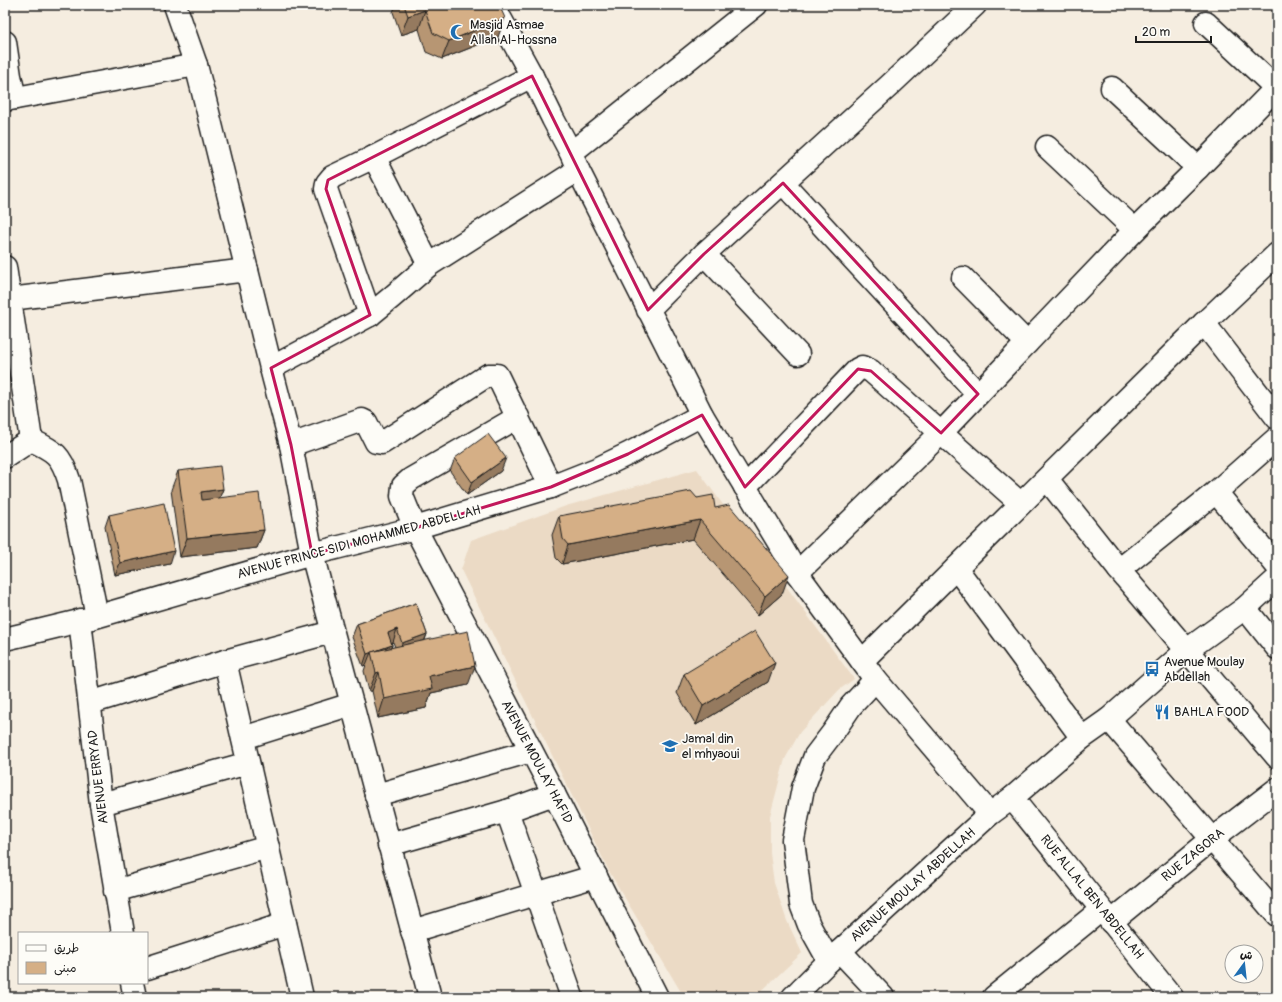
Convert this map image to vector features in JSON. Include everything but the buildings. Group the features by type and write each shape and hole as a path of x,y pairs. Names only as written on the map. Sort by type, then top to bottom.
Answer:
{"street":[{"path":"175,5 196,65 291,445 312,554 430,997"},
{"path":"492,5 532,76 648,310 702,415 797,573 875,679 990,814"},
{"path":"271,368 370,315 429,265 575,161 756,5"},
{"path":"648,310 704,254 783,184 975,5"},
{"path":"797,573 941,433 1135,230 1277,87 1206,23"},
{"path":"5,42 10,76 10,99 196,65"},
{"path":"370,315 326,189 327,183 332,177 374,158 532,76"},
{"path":"1112,88 1198,168"},
{"path":"1047,147 1135,230"},
{"path":"374,158 429,265"},
{"path":"783,184 978,394"},
{"path":"704,254 798,354"},
{"path":"862,661 1020,503 1047,479 1277,254"},
{"path":"5,267 31,440 5,457"},
{"path":"10,299 247,270"},
{"path":"963,278 1027,343"},
{"path":"1204,324 1277,418"},
{"path":"745,487 858,369 862,367 871,371 1020,503"},
{"path":"291,445 362,420 366,422 376,442 382,443 491,375 497,375 551,487"},
{"name":"AVENUE PRINCE SIDI MOHAMMED ABDELLAH","path":"5,639 89,618 312,554 415,528 551,487 599,468 702,415"},
{"name":"AVENUE MOULAY HAFID","path":"518,417 406,483 403,486 402,496 415,528 554,794 657,997"},
{"path":"1119,570 1216,492 1277,438"},
{"name":"AVENUE ERRYAD","path":"31,440 51,449 59,457 64,465 69,480 89,618 90,703 100,804 123,932"},
{"path":"1047,479 1119,570 1277,757"},
{"path":"1216,492 1277,566"},
{"path":"956,568 1082,738"},
{"name":"AVENUE MOULAY ABDELLAH","path":"793,997 835,956 990,814 1012,798 1082,738 1109,719 1186,650 1245,608 1277,579"},
{"path":"1245,608 1277,648"},
{"path":"90,703 224,660 332,632"},
{"path":"224,660 302,997"},
{"path":"875,679 866,691 851,706 815,756 803,788 794,840 801,904 809,925 835,956 883,997"},
{"path":"242,738 352,704"},
{"path":"1109,719 1277,915"},
{"path":"376,795 531,751"},
{"path":"100,804 248,763"},
{"name":"RUE ZAGORA","path":"994,997 1212,839 1277,789"},
{"path":"389,845 507,811 554,794"},
{"name":"RUE ALLAL BEN ABDELLAH","path":"1012,798 1172,997"},
{"path":"507,811 572,997"},
{"path":"115,891 268,847"},
{"path":"412,931 537,895 596,876"},
{"path":"148,968 285,924"},
{"path":"132,984 134,997"}],"highlighted area":[{"path":"532,76 648,310 704,254 783,183 978,394 941,433 871,371 858,369 745,487 702,415 628,454 551,487 415,528 312,554 291,445 271,368 370,315 326,189 328,180"}],"shaded area":[{"name":"Jamal din el mhyaoui","path":"697,469 786,586 854,679 839,690 800,732 785,759 770,816 770,853 774,883 787,921 802,953 755,997 684,997 610,873 461,570 471,540 566,506"}],"place":[{"name":"Masjid Asmae Allah Al-Hossna","path":"458,32"},
{"name":"Avenue Moulay Abdellah","path":"1152,669"},
{"name":"BAHLA FOOD","path":"1162,712"},
{"name":"Jamal din el mhyaoui","path":"670,746"}]}
